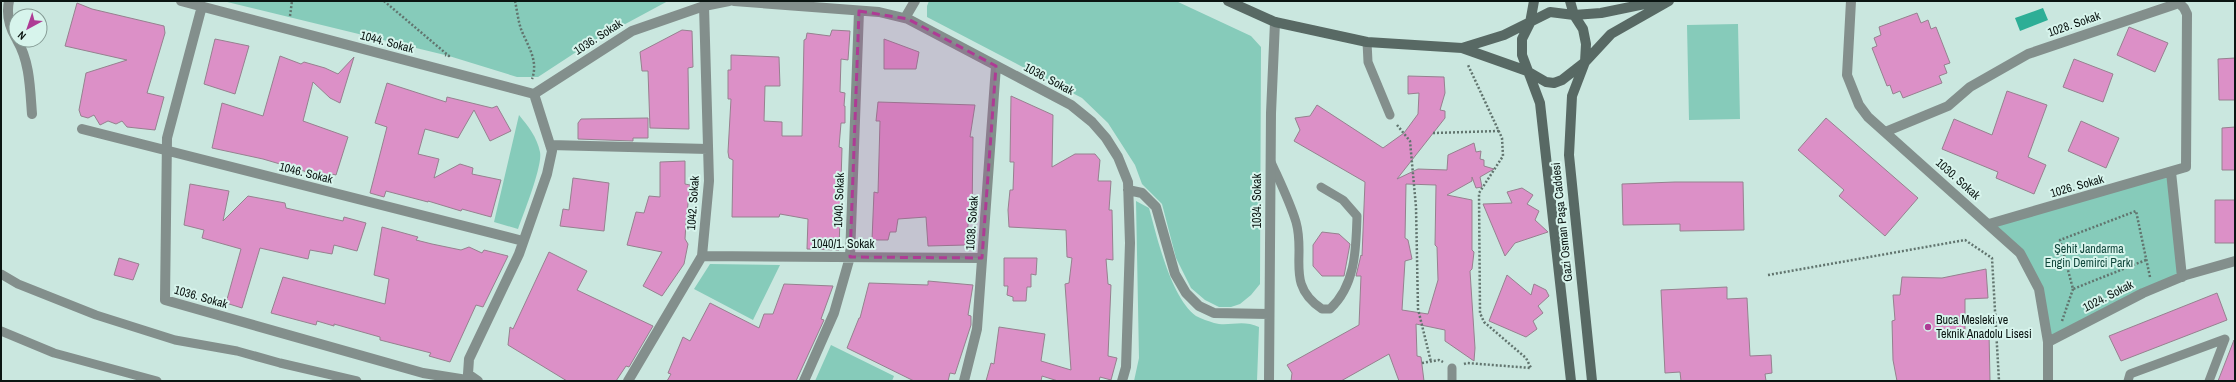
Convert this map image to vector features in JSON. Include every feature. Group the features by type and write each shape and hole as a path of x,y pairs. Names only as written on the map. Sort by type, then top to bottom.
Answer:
{"main road":[{"path":"1228,1 1275,22 1367,42 1462,48 1528,71 1539,79 1554,83 1562,80 1585,62 1611,34 1670,1"},
{"path":"1528,71 1522,55 1522,40 1530,23 1534,1"},
{"path":"1570,1 1574,15 1583,29 1586,44 1585,62"},
{"path":"1462,48 1504,36 1550,12 1574,15 1601,13 1659,1"},
{"name":"Gazi Osman Paşa Caddesi","path":"1585,62 1572,96 1569,155 1592,381"},
{"name":"Gazi Osman Paşa Caddesi","path":"1528,71 1540,103 1571,381"}],"street":[{"name":"1044. Sokak","path":"181,1 530,93"},
{"name":"1036. Sokak","path":"530,93 632,30 704,6 729,1"},
{"name":"1036. Sokak","path":"734,1 859,10 879,12 905,18 1071,106 1092,122 1106,138 1118,157 1128,182 1130,251 1126,366 1122,381"},
{"path":"905,18 915,1"},
{"name":"1030. Sokak","path":"1851,1 1848,75 1860,105 1868,117 2020,253 2039,289 2052,340 2048,381"},
{"name":"1028. Sokak","path":"1885,132 1948,106 1970,87 2028,54 2179,3 2187,14 2186,168 2171,172"},
{"name":"1036. Sokak","path":"202,6 167,138 165,300 423,373 473,381"},
{"name":"1042. Sokak","path":"628,381 702,256 709,180 704,6"},
{"name":"1040. Sokak","path":"804,381 834,313 850,257 859,10"},
{"name":"1034. Sokak","path":"1269,381 1270,161 1275,22"},
{"path":"19,48 30,79 32,114"},
{"name":"1038. Sokak","path":"964,381 977,329 996,66"},
{"path":"478,381 468,374 469,359 523,241 547,174 552,151 530,93"},
{"name":"1046. Sokak","path":"82,130 523,241"},
{"path":"550,145 708,148"},
{"path":"2171,172 2182,277"},
{"name":"1026. Sokak","path":"1989,224 2171,172"},
{"path":"1128,190 1142,193 1156,207 1176,274 1186,293 1199,306 1214,313 1269,314"},
{"name":"1040/1. Sokak","path":"702,256 982,258"},
{"name":"1024. Sokak","path":"2052,340 2153,289 2182,277 2235,261"}],"lane":[{"path":"1367,42 1368,62 1390,115"},
{"path":"1270,161 1297,224 1299,280 1305,294 1322,309 1330,309 1338,302 1349,281 1354,265 1357,216 1343,200 1321,187"},
{"path":"1,274 18,284 96,315 175,340 237,351 280,363 357,381"},
{"path":"1,331 54,353 157,381"},
{"path":"2128,381 2130,374 2225,339 2209,381"},
{"path":"1452,368 1452,381"}],"path":[{"path":"289,18 292,1"},
{"path":"384,1 449,56 442,54"},
{"path":"515,1 521,28 532,50 535,73 530,93"},
{"path":"282,16 296,20"},
{"path":"1422,363 1439,360 1455,370 1468,363 1531,368 1526,358 1484,322 1480,313 1479,192 1504,156 1499,131 1462,48"},
{"path":"1390,115 1410,141 1416,207 1418,309 1431,362"},
{"path":"1433,133 1499,131"},
{"path":"2052,340 2073,289 2060,240 2136,211 2153,289"},
{"path":"1768,275 1965,240 1992,258 1999,381"},
{"path":"2073,289 2146,260"}],"highlighted area":[{"path":"859,11 908,19 996,66 982,258 850,257"}],"green space":[{"path":"223,1 668,1 590,43 538,77 517,77 449,56"},
{"path":"929,1 1176,1 1251,36 1261,47 1260,284 1251,295 1240,304 1231,307 1219,307 1205,300 1191,288 1176,258 1162,204 1142,184 1135,165 1108,123 1082,98 927,17 927,6"},
{"path":"1738,24 1740,119 1689,120 1687,25"},
{"path":"519,115 529,128 539,147 540,158 539,168 518,229 494,222"},
{"name":"Şehit Jandarma Engin Demirci Parkı","path":"2171,172 2182,277 2048,342 2031,273 1989,224"},
{"path":"1136,201 1149,208 1172,282 1179,296 1187,307 1196,316 1214,323 1241,323 1259,327 1257,381 1134,381 1139,358"},
{"path":"710,264 780,265 753,320 694,289"},
{"path":"831,345 894,376 892,381 815,381"}],"shaded area":[{"path":"2043,8 2048,20 2020,31 2015,18"}],"building":[{"path":"77,3 92,9 164,26 165,33 147,93 164,97 155,130 127,127 122,121 116,124 108,121 100,125 94,115 88,118 81,116 79,110 86,73 127,60 65,46"},
{"path":"1917,13 1921,23 1928,20 1931,29 1936,27 1950,63 1944,65 1947,73 1939,76 1942,83 1903,98 1900,91 1893,94 1890,85 1887,86 1872,48 1877,46 1874,38 1881,35 1879,27"},
{"path":"2129,27 2168,43 2155,72 2117,55"},
{"path":"682,30 692,31 693,67 688,68 689,129 650,128 648,71 642,71 640,52"},
{"path":"832,30 850,31 848,60 841,59 840,92 845,93 845,123 841,123 839,147 842,148 839,250 807,249 808,219 780,214 779,217 732,217 733,160 729,158 728,152 731,99 728,99 728,70 731,70 731,55 779,57 780,86 765,86 764,121 782,122 782,136 802,136 804,40 806,39 807,33 830,36"},
{"path":"215,39 249,46 235,94 204,84"},
{"path":"884,39 919,52 916,69 884,69"},
{"path":"280,56 301,64 304,62 325,68 338,74 354,57 340,103 330,98 313,82 303,121 348,137 336,175 332,174 331,179 263,159 212,148 222,103 263,116"},
{"path":"2235,58 2235,100 2219,100 2218,59"},
{"path":"2074,59 2113,74 2103,102 2063,87"},
{"path":"1408,76 1444,77 1445,93 1440,110 1445,111 1445,118 1397,179 1418,169 1447,170 1448,155 1474,143 1476,152 1481,151 1480,159 1484,160 1484,166 1494,169 1480,177 1482,187 1476,188 1472,177 1472,181 1447,195 1472,200 1472,250 1474,252 1472,269 1470,271 1475,348 1474,361 1445,341 1445,330 1416,324 1417,356 1421,357 1424,381 1399,381 1389,354 1341,381 1291,381 1292,373 1287,365 1359,325 1361,276 1356,276 1361,255 1362,256 1365,182 1294,141 1300,130 1295,118 1310,116 1317,105 1383,148 1404,133 1418,114 1419,93 1408,94","holes":["1406,184 1436,185 1435,245 1437,247 1438,280 1428,314 1402,310 1405,261 1412,259 1408,240 1405,238"]},
{"path":"387,83 446,102 447,97 492,108 497,106 511,131 490,141 474,110 458,138 425,129 418,154 439,159 434,178 460,164 473,168 472,174 501,180 491,217 462,209 461,211 386,191 384,197 370,193 387,127 375,123"},
{"path":"2007,91 2047,105 2028,157 2046,165 2034,194 1996,178 1998,172 1942,149 1954,119 1992,135"},
{"path":"1011,96 1053,115 1052,167 1075,154 1095,154 1100,160 1098,181 1111,181 1109,210 1112,210 1113,260 1106,259 1108,284 1111,285 1108,356 1117,358 1111,380 1100,377 1099,381 1058,381 1042,376 1041,381 986,381 991,363 994,364 999,327 1045,334 1041,361 1071,370 1065,284 1069,283 1072,258 1067,257 1066,230 1009,227 1008,210 1010,190 1013,190 1014,162 1010,162"},
{"path":"878,102 975,105 970,137 973,137 972,216 969,216 966,245 928,246 926,217 898,219 896,232 890,232 888,240 872,240 874,192 878,193 880,121 876,121"},
{"path":"648,118 648,138 633,138 633,141 578,139 578,123 581,119"},
{"path":"1826,118 1918,198 1885,236 1839,196 1844,190 1798,150"},
{"path":"2081,121 2119,138 2106,168 2068,151"},
{"path":"2235,127 2235,170 2222,170 2222,128"},
{"path":"685,161 685,184 690,185 685,239 688,244 684,264 662,296 643,286 662,252 627,245 636,212 644,213 649,196 660,197 660,162"},
{"path":"573,178 609,183 604,231 560,226 563,209 569,210"},
{"path":"1743,182 1744,230 1680,231 1680,224 1623,225 1622,184"},
{"path":"190,184 229,191 223,221 248,196 285,203 286,208 343,221 344,217 366,223 357,251 334,245 332,254 310,250 308,259 260,248 242,308 226,303 241,249 202,238 204,230 184,225"},
{"path":"1522,188 1533,195 1527,204 1539,211 1535,220 1548,232 1515,243 1505,256 1483,204 1512,203 1507,192"},
{"path":"2215,200 2235,200 2235,243 2215,243"},
{"path":"382,227 418,237 416,240 432,244 461,250 469,247 482,253 484,250 508,256 483,307 476,305 450,362 429,356 431,353 380,340 380,337 334,324 334,326 317,321 316,325 271,313 283,277 385,304 389,279 374,275"},
{"path":"1322,232 1339,234 1350,244 1344,276 1322,276 1313,266 1313,245"},
{"path":"549,252 587,271 577,290 653,326 629,367 626,366 616,381 567,381 508,345 510,327 513,329"},
{"path":"119,258 139,264 133,280 114,275"},
{"path":"1004,258 1037,258 1036,275 1031,274 1031,287 1027,287 1026,301 1013,301 1013,297 1007,295 1008,286 1004,286"},
{"name":"Buca Mesleki ve Teknik Anadolu Lisesi","path":"1986,269 1988,298 1965,299 1965,334 1989,333 1990,381 1897,381 1893,360 1892,321 1895,320 1893,295 1900,295 1902,277 1942,278"},
{"path":"1507,275 1531,295 1534,284 1546,290 1549,296 1538,306 1543,313 1533,321 1537,329 1526,337 1489,321"},
{"path":"928,281 973,285 968,315 971,316 971,325 955,374 950,373 948,381 914,381 847,348 860,318 869,283 928,285"},
{"path":"784,284 833,286 821,319 824,320 796,381 667,381 671,374 668,373 683,337 690,341 710,303 759,328 764,314 773,314"},
{"path":"1727,287 1727,299 1747,298 1750,356 1771,355 1772,373 1765,374 1766,381 1681,381 1680,372 1665,373 1661,290"},
{"path":"2217,293 2227,320 2121,361 2109,336"},
{"path":"2234,340 2235,381 2218,381"}],"place":[{"name":"Buca Mesleki ve Teknik Anadolu Lisesi","path":"1928,327"}]}
